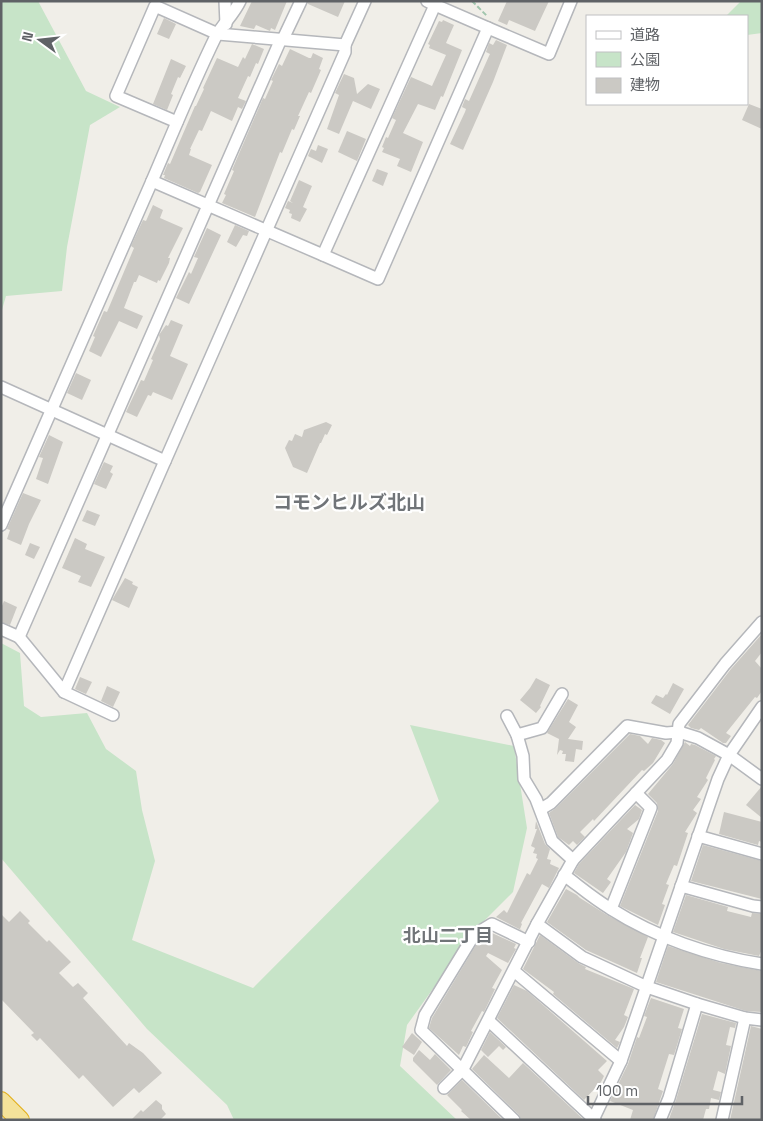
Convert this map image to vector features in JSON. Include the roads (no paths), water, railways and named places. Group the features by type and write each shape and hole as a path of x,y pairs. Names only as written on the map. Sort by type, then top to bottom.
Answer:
{"highway":[{"path":"1,1101 20,1120"}],"street":[{"path":"225,1 226,24"},
{"path":"1,525 177,122 218,34 240,1"},
{"path":"18,637 300,1"},
{"path":"64,692 345,52 345,45 365,1"},
{"path":"323,255 431,3 549,54 571,1"},
{"path":"177,122 116,96 156,4 218,34 345,45"},
{"path":"152,181 378,279 488,28"},
{"path":"1,387 165,461"},
{"path":"444,1088 463,1069 537,924 573,860 667,760 677,743 679,724 725,664 762,622"},
{"path":"1,629 18,637 64,692 112,715"},
{"path":"517,735 542,728 562,694"},
{"path":"489,1020 594,1119 621,1061 718,779 729,755 762,707"},
{"path":"506,716 517,735 522,756 524,779 541,809 552,842 573,860"},
{"path":"541,809 551,803 627,726 666,733 679,732 698,738 729,755 762,780"},
{"path":"610,909 651,808 636,793"},
{"path":"698,836 762,854"},
{"path":"564,874 610,909 664,937 697,949 737,960 762,964"},
{"path":"681,886 762,907"},
{"path":"514,1120 421,1030 425,1015 474,935 492,924 528,942"},
{"path":"537,924 582,957 647,987 745,1018 762,1020"},
{"path":"514,971 621,1061"},
{"path":"660,1120 697,1004"},
{"path":"722,1120 745,1018"}],"district":[{"name":"コモンヒルズ北山","path":"349,502"},
{"name":"北山二丁目","path":"448,935"}]}
